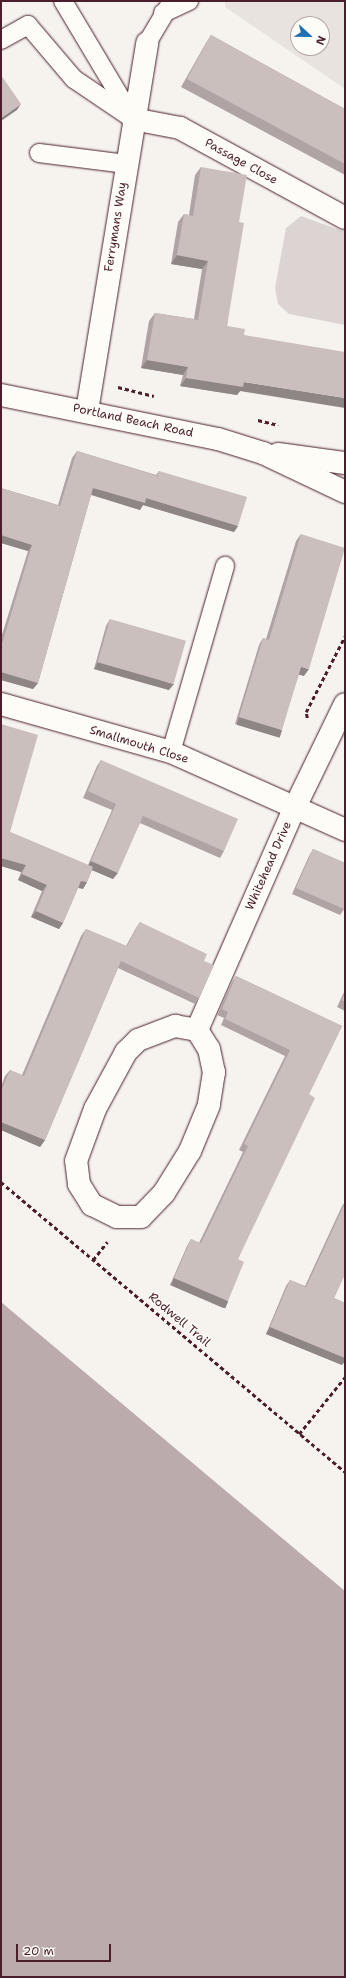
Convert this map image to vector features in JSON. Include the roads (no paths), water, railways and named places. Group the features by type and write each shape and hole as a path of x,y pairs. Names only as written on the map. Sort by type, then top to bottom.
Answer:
{"main road":[{"name":"Ferrymans Way","path":"87,410 133,119 147,43"},
{"name":"Passage Close","path":"133,119 180,128 345,218"},
{"name":"Portland Beach Road","path":"1,395 87,410 218,439 263,453 345,492"},
{"name":"Portland Beach Road","path":"263,453 345,463"},
{"name":"Smallmouth Close","path":"1,704 171,752 296,805 345,830"},
{"name":"Whitehead Drive","path":"197,1030 296,805 345,704"},
{"path":"175,1026 197,1030 209,1049 214,1072 209,1105 190,1151 164,1193 141,1217 117,1217 92,1205 79,1184 76,1161 95,1109 126,1052 138,1040 158,1030 175,1026"}],"lane":[{"path":"63,1 133,119"},
{"path":"147,43 167,7 189,1"},
{"path":"1,40 28,25 74,79 133,119"},
{"path":"39,153 126,164"},
{"path":"171,752 225,566"}]}
